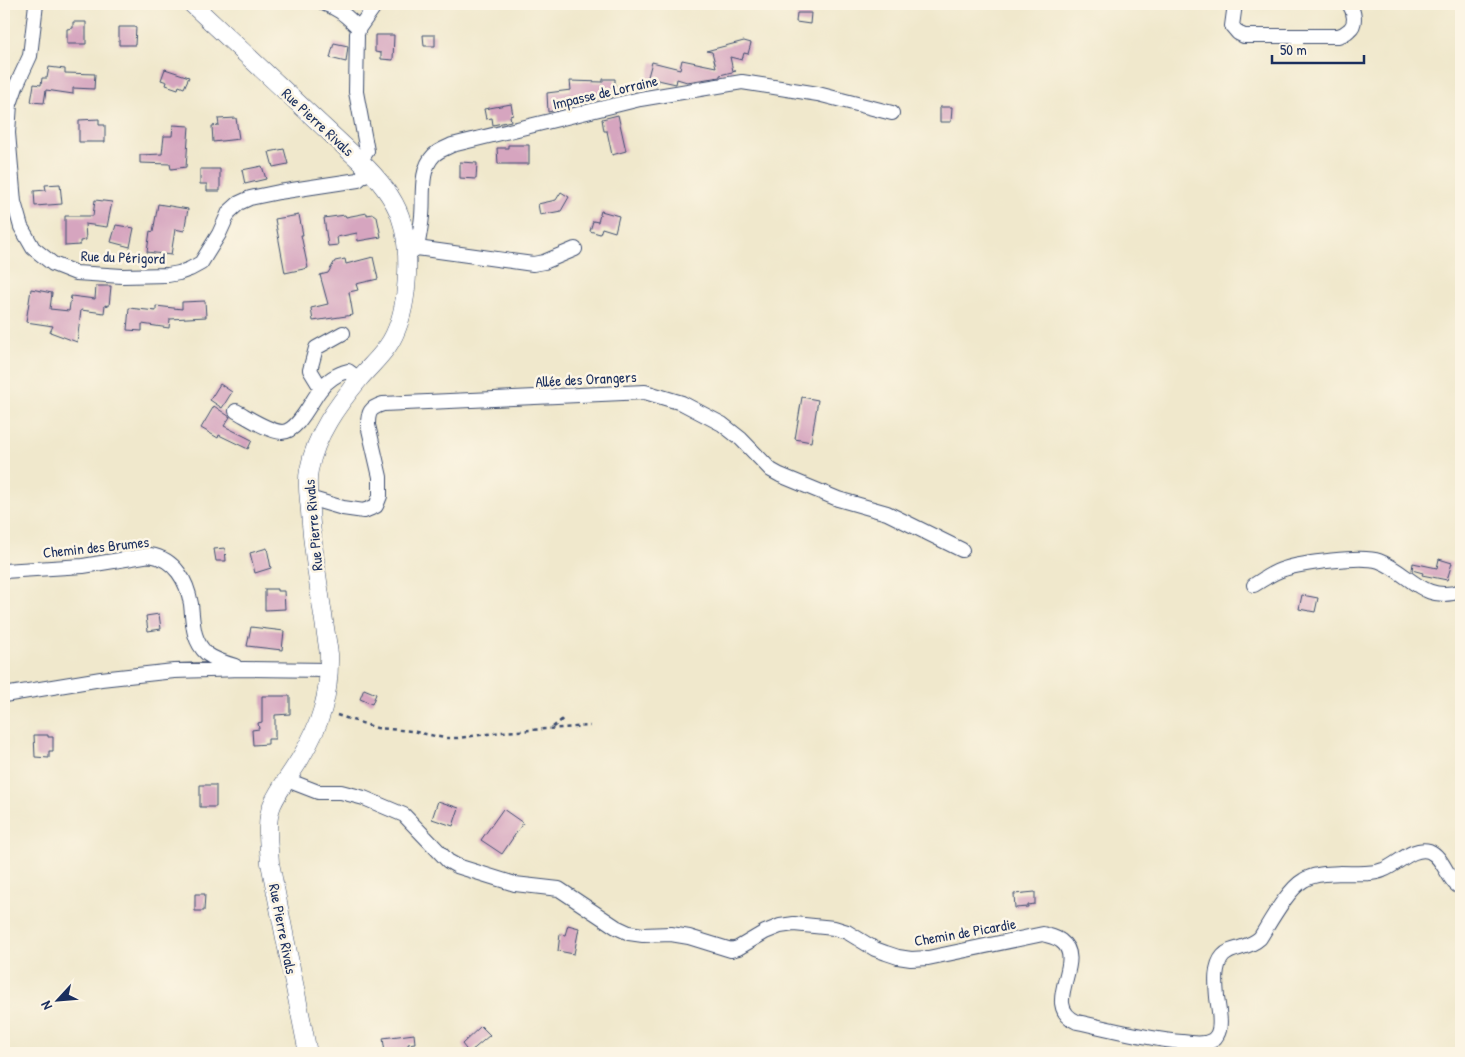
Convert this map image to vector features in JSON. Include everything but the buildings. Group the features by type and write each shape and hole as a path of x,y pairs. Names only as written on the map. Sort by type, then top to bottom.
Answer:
{"main road":[{"name":"Rue Pierre Rivals","path":"192,4 365,166 385,188 400,216 412,251 406,295 398,327 390,342 336,408 322,433 309,470 311,529 329,670 323,711 314,733 272,807 268,831 270,863 308,1053"}],"street":[{"name":"Rue du Périgord","path":"36,4 30,56 10,104 8,133 14,202 21,228 33,248 53,264 76,273 122,276 179,273 200,263 219,234 229,212 239,203 250,198 279,192 358,180 365,166"},
{"path":"325,4 333,6 359,28"},
{"path":"365,166 367,151 356,92 357,34 359,28 376,4"},
{"path":"1235,4 1232,26 1238,33 1244,36 1338,36 1350,30 1354,21 1353,9 1349,4"},
{"name":"Impasse de Lorraine","path":"412,251 422,217 424,177 429,163 433,156 452,145 640,99 742,82 818,94 892,113"},
{"path":"412,251 533,264 544,262 576,249"},
{"path":"321,388 310,370 316,348 343,334"},
{"path":"236,412 273,430 290,431 296,426 321,388 340,372 348,371 359,379"},
{"name":"Allée des Orangers","path":"309,498 343,508 364,511 376,506 380,496 380,476 368,425 368,417 375,406 383,404 645,392 682,404 722,424 741,439 771,470 780,475 838,499 887,513 962,550"},
{"name":"Chemin des Brumes","path":"4,571 83,566 150,556 159,557 176,569 187,586 191,605 192,626 200,646 215,659 243,669"},
{"path":"1254,585 1274,573 1294,566 1362,558 1377,560 1388,565 1411,582 1432,592 1444,594 1461,590"},
{"name":"Chemin des Brumes","path":"4,695 101,679 174,671 243,669 329,670"},
{"name":"Chemin de Picardie","path":"287,780 318,792 341,792 364,798 404,815 448,861 457,866 515,884 559,889 616,927 629,933 643,935 670,934 689,937 731,950 738,948 765,932 780,926 794,924 834,928 847,932 886,954 911,959 928,958 1043,934 1063,942 1070,953 1061,1005 1065,1014 1071,1020 1176,1042 1206,1043 1217,1037 1220,1028 1216,988 1219,962 1228,952 1255,943 1286,897 1304,880 1327,874 1385,870 1414,852 1424,850 1436,856 1454,882 1461,888"}],"path":[{"path":"323,711 377,728 412,731 444,738 590,726"},
{"path":"552,728 564,718"}]}
